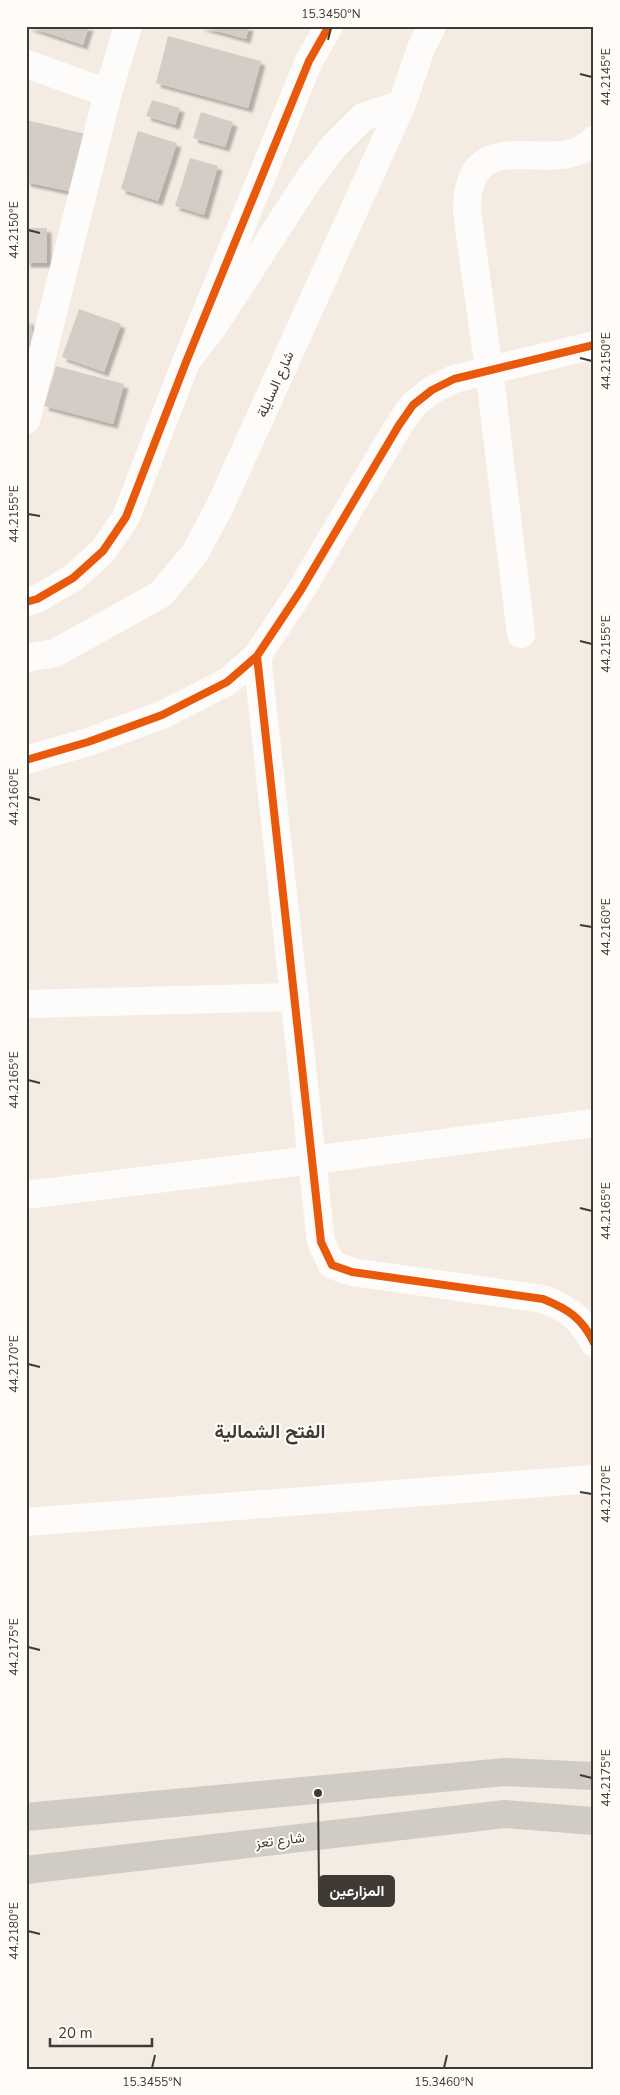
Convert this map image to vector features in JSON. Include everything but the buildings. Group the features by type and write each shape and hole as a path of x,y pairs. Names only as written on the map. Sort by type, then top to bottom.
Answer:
{"main road":[{"path":"26,1817 504,1772 594,1776"},
{"path":"504,1772 505,1814"},
{"name":"شارع تعز","path":"26,1870 505,1814 594,1821"}],"street":[{"path":"26,420 108,93 128,26"},
{"path":"26,602 38,599 72,578 103,551 126,517 186,362 309,61 329,26"},
{"name":"شارع السايلة","path":"26,658 55,653 161,594 195,553 220,506 402,104 421,48 432,26"},
{"path":"26,64 108,93"},
{"path":"186,362 213,327 308,179 334,146 362,117 402,104"},
{"path":"521,634 466,195 472,180 482,166 495,156 568,154 582,150 594,140"},
{"path":"26,760 88,742 162,715 227,682 257,656 288,611 399,425 413,405 432,390 454,379 594,345"},
{"path":"257,656 321,1242 332,1265 352,1272 543,1299 565,1308 586,1327 594,1343"},
{"path":"26,1004 295,997"},
{"path":"26,1195 594,1123"},
{"path":"26,1522 594,1479"}],"cycle path":[{"path":"26,602 37,599 73,578 103,551 126,517 186,362 309,61 329,26"},
{"path":"26,760 88,742 162,715 227,682 257,656 301,590 399,425 413,405 432,390 454,379 594,345"},
{"path":"257,656 321,1242 332,1265 352,1272 543,1299 573,1315 584,1327 594,1343"}],"place":[{"name":"المزارعين","path":"318,1793"}],"district":[{"name":"الفتح الشمالية","path":"270,1431"}]}
